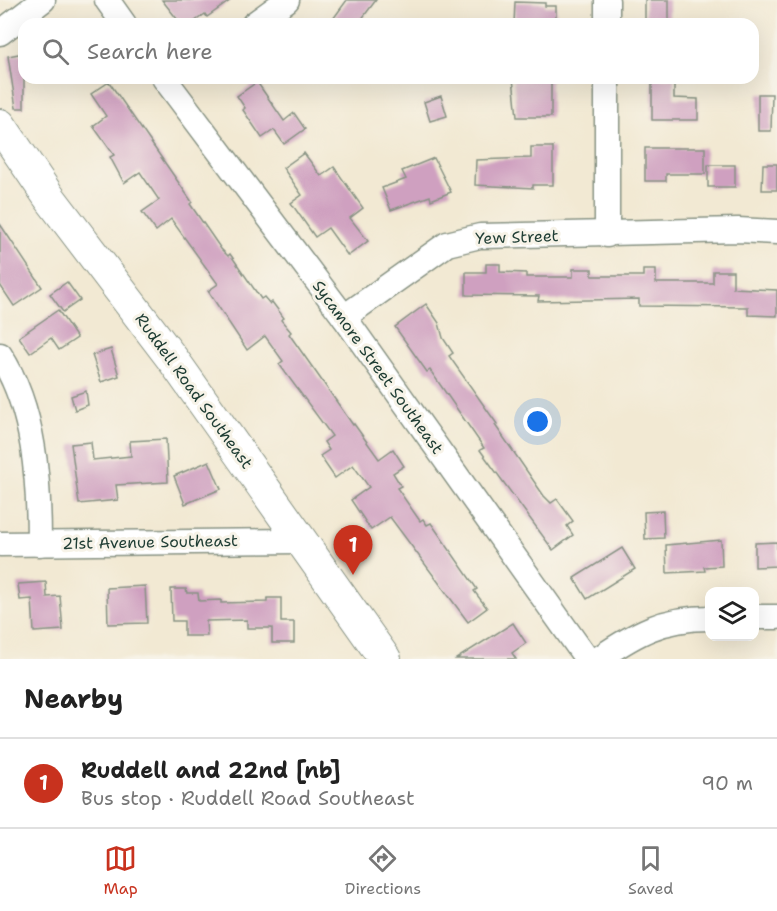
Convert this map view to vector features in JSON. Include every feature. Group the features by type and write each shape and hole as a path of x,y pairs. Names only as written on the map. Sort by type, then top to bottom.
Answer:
{"main road":[{"name":"Ruddell Road Southeast","path":"0,125 49,197 174,361 385,659"}],"street":[{"path":"20,18 43,0"},
{"path":"107,0 120,18"},
{"path":"262,18 287,0"},
{"path":"607,0 607,18"},
{"path":"0,33 18,19"},
{"name":"Sycamore Street Southeast","path":"175,84 587,659"},
{"path":"607,84 607,235"},
{"name":"Yew Street","path":"344,317 447,243 480,236 607,235 738,230 777,232"},
{"path":"0,355 10,370 29,425 39,497 39,544"},
{"name":"21st Avenue Southeast","path":"0,544 300,540"},
{"path":"759,617 777,617"},
{"path":"598,659 633,635 650,628 689,618 705,618"}],"building":[{"path":"162,0 231,0 207,17 205,14 199,18 176,18"},
{"path":"347,0 376,0 362,18 334,18"},
{"path":"645,0 669,0 669,18 645,18"},
{"path":"515,2 545,3 545,6 556,6 556,18 514,18"},
{"path":"18,54 18,84 24,84 24,108 16,108 8,56"},
{"path":"106,84 110,84 192,202 190,204 221,249 228,256 230,254 261,299 264,297 270,304 272,302 284,318 281,320 291,332 289,334 379,459 393,449 404,466 393,473 401,486 397,488 420,521 423,519 427,525 431,523 477,589 474,591 487,608 468,622 390,517 371,530 351,500 369,487 353,465 335,478 320,456 329,450 324,442 332,436 279,364 283,361 265,336 247,350 208,291 218,284 171,219 156,231 142,212 159,200 140,172 124,183 110,157 114,155 93,126 106,116 91,94"},
{"path":"254,84 258,84 284,121 294,113 305,129 284,144 274,130 262,138 243,110 245,108 237,96"},
{"path":"514,84 551,84 551,117 517,117"},
{"path":"652,84 674,84 674,98 698,99 698,120 652,120"},
{"path":"758,94 772,94 771,131 758,131"},
{"path":"441,96 447,116 430,121 424,102"},
{"path":"531,147 553,147 553,185 533,185 533,188 475,185 476,160 531,158"},
{"path":"645,148 705,148 705,174 666,174 666,181 645,181"},
{"path":"304,153 321,176 334,167 363,208 350,218 368,241 348,256 328,228 315,237 291,203 302,195 283,168"},
{"path":"434,158 451,192 431,200 430,196 391,210 382,188 406,179 402,171"},
{"path":"763,164 777,164 777,190 762,190"},
{"path":"708,165 735,165 735,187 708,187"},
{"path":"0,224 42,287 14,306 0,285"},
{"path":"486,264 500,264 500,272 526,273 526,277 573,277 573,269 592,269 592,276 643,276 643,270 656,270 656,283 713,283 713,271 733,271 733,288 777,290 777,316 748,315 748,307 639,306 639,299 538,301 539,296 466,295 466,272 486,272"},
{"path":"67,282 80,300 63,312 50,294"},
{"path":"426,304 439,323 443,338 453,353 449,356 497,424 495,425 544,496 551,503 557,499 573,521 567,526 573,535 553,550 480,450 484,448 430,370 427,372 395,327"},
{"path":"58,310 77,338 59,350 51,338 30,353 19,337"},
{"path":"111,349 119,376 101,382 92,355"},
{"path":"86,391 88,405 75,410 71,396"},
{"path":"166,439 168,482 116,485 118,500 79,504 71,444 91,442 93,460 131,456 130,441"},
{"path":"209,461 221,489 185,504 174,476"},
{"path":"663,511 664,538 645,539 644,512"},
{"path":"721,540 722,566 704,567 705,571 667,573 666,545"},
{"path":"777,542 777,566 755,567 755,543"},
{"path":"622,548 635,569 587,599 574,578"},
{"path":"46,582 47,597 60,596 63,630 34,632 32,599 20,600 18,584"},
{"path":"145,586 147,623 108,624 107,588"},
{"path":"171,589 186,589 187,593 198,593 199,601 221,600 221,603 267,602 267,598 281,598 281,622 294,622 294,643 272,643 272,628 247,628 247,620 206,621 207,636 184,636 184,621 172,621"},
{"path":"513,623 526,643 512,653 516,659 456,659"}],"place":[{"name":"Ruddell and 22nd [nb]","path":"353,575"}]}
